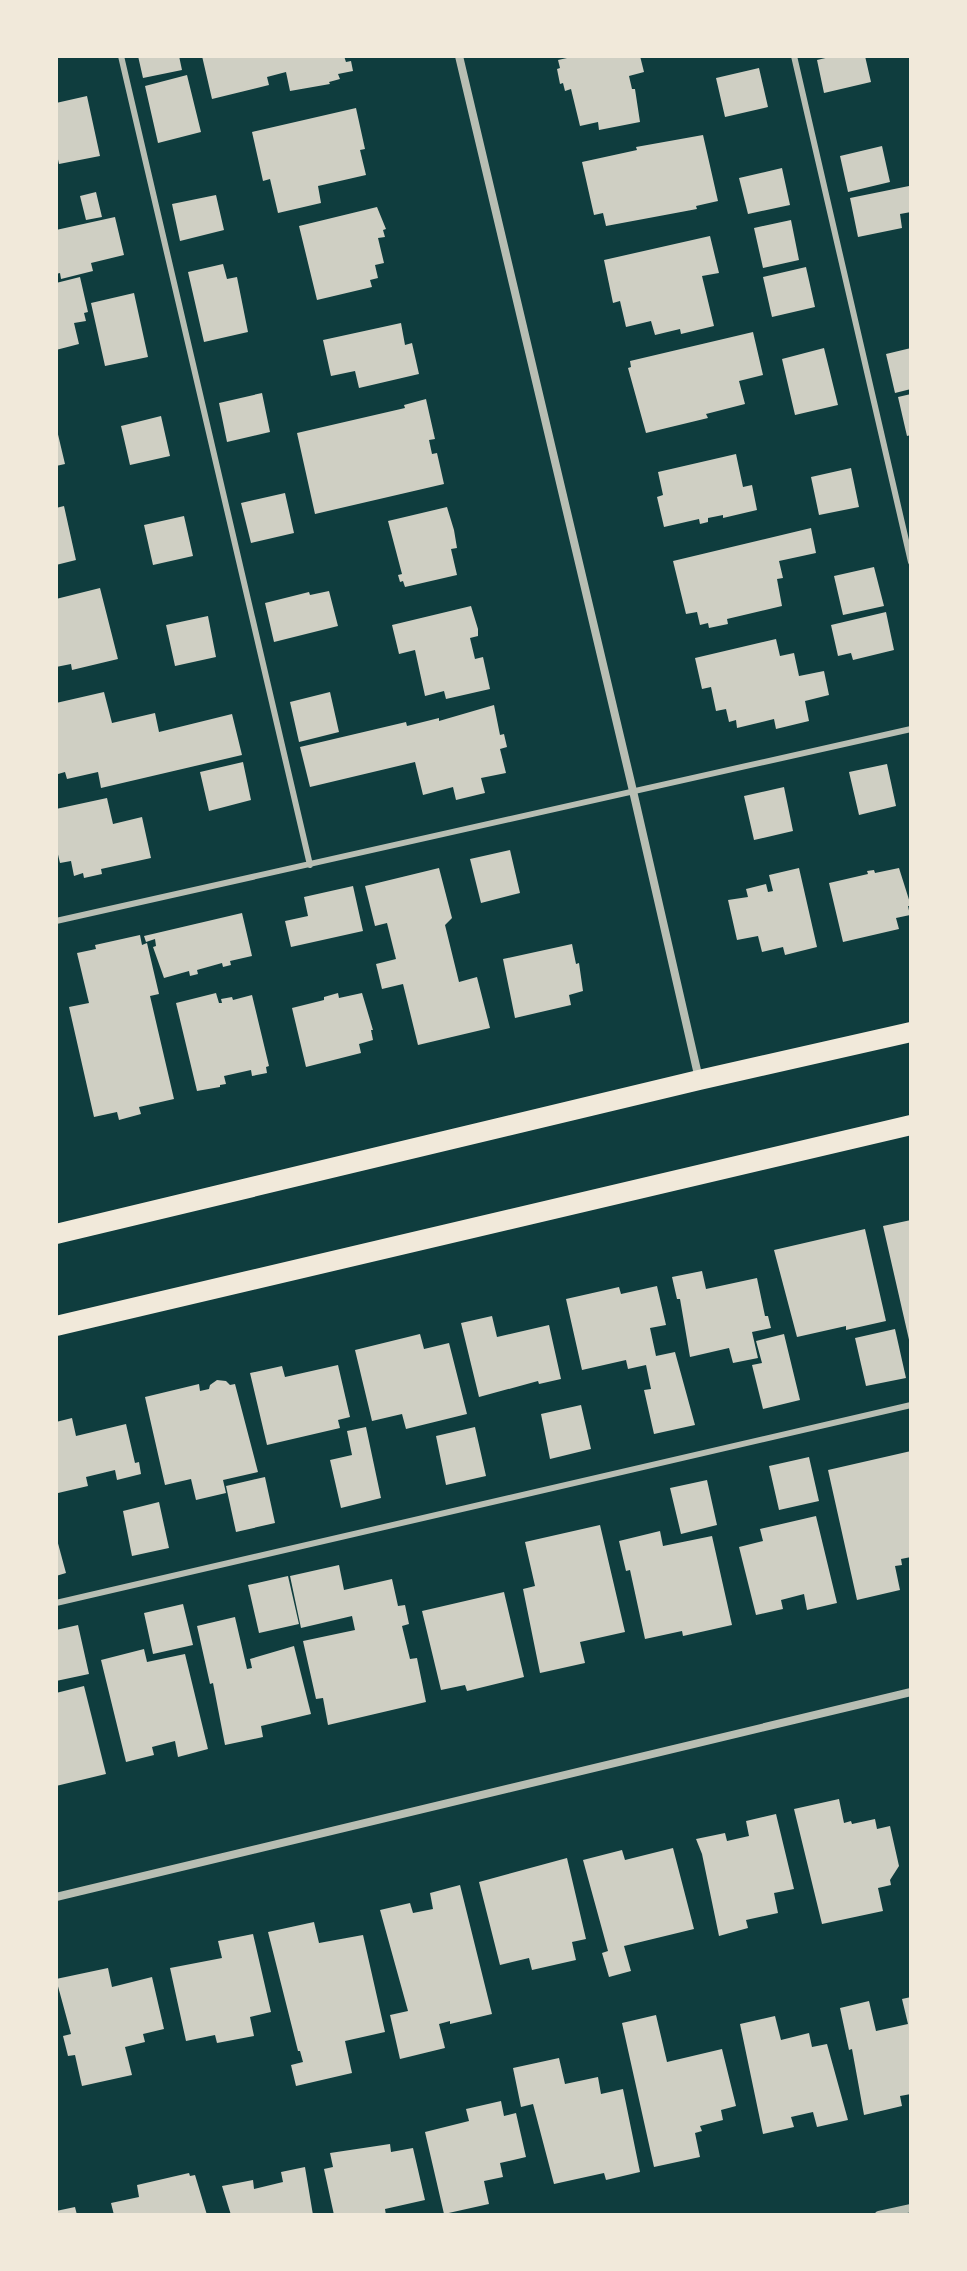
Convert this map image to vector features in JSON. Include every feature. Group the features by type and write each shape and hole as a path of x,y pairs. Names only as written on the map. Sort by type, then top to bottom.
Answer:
{"main road":[{"path":"56,1234 911,1032"},
{"path":"56,1326 911,1125"}],"street":[{"path":"459,56 699,1080"},
{"path":"56,1897 911,1692"},
{"path":"879,2215 911,2208"}],"lane":[{"path":"121,56 310,865"},
{"path":"794,56 911,562"},
{"path":"56,921 911,729"},
{"path":"56,1603 911,1405"}],"building":[{"path":"138,56 179,56 182,70 143,78"},
{"path":"202,56 344,56 346,62 351,61 353,71 338,74 340,79 330,84 290,91 286,72 267,77 269,85 212,99"},
{"path":"576,56 640,56 644,72 629,76 632,89 635,89 640,122 599,130 598,122 580,126 571,89 565,91 563,83 560,84 557,69 560,68 558,60"},
{"path":"834,56 865,56 871,82 824,93 817,60"},
{"path":"759,68 768,107 725,117 716,78"},
{"path":"187,75 201,132 158,143 145,86"},
{"path":"87,96 100,156 59,164 56,103"},
{"path":"356,108 365,149 360,150 366,175 318,186 321,203 278,213 270,179 263,181 252,132"},
{"path":"703,135 718,201 696,206 697,209 606,226 603,213 594,215 582,162 637,150 636,147"},
{"path":"882,146 890,182 848,192 840,156"},
{"path":"782,168 790,205 748,214 739,178"},
{"path":"909,186 911,212 900,214 902,228 858,237 850,198"},
{"path":"96,192 102,217 86,220 80,196"},
{"path":"216,195 224,230 180,241 172,204"},
{"path":"377,207 386,229 383,230 385,237 378,238 384,263 375,265 378,278 370,280 372,287 317,300 299,226"},
{"path":"115,217 124,255 91,263 93,271 61,279 60,273 56,274 56,230"},
{"path":"791,220 799,260 763,268 754,228"},
{"path":"710,236 719,273 702,276 714,326 681,334 680,329 655,335 651,321 626,327 620,301 613,303 604,260"},
{"path":"223,264 227,279 237,277 248,332 204,342 188,272"},
{"path":"806,267 815,307 772,317 763,277"},
{"path":"80,277 88,312 84,313 86,321 74,323 79,344 56,350 56,283"},
{"path":"134,293 148,357 105,366 91,303"},
{"path":"401,323 405,345 412,343 419,374 359,388 355,371 331,376 323,340"},
{"path":"753,332 763,375 739,381 745,404 706,414 708,418 646,433 628,368 631,367 630,361"},
{"path":"824,348 838,405 795,415 782,359"},
{"path":"911,348 911,389 895,393 886,354"},
{"path":"262,393 270,432 227,442 219,403"},
{"path":"911,394 911,435 907,436 898,397"},
{"path":"426,399 435,439 429,440 432,454 437,453 444,484 315,514 297,433 405,408 404,405"},
{"path":"161,416 170,456 130,465 121,426"},
{"path":"56,426 65,464 56,466"},
{"path":"736,454 743,487 752,485 757,510 723,518 723,515 708,518 708,522 700,524 699,519 664,527 657,497 663,495 658,472"},
{"path":"851,468 859,507 819,515 811,477"},
{"path":"285,493 294,533 251,543 241,503"},
{"path":"64,506 76,560 56,565 56,508"},
{"path":"447,507 457,548 451,549 457,575 405,587 398,575 402,574 388,521"},
{"path":"184,516 193,556 153,565 144,525"},
{"path":"811,528 816,553 779,561 783,578 777,579 782,606 727,619 728,624 709,628 708,623 700,625 697,612 686,614 673,561"},
{"path":"874,567 884,606 843,615 834,576"},
{"path":"100,588 118,659 72,670 71,664 56,667 56,599"},
{"path":"329,591 338,626 274,642 265,603 309,592 310,595"},
{"path":"471,606 478,636 470,638 475,659 483,657 490,689 446,699 444,691 425,696 415,650 399,654 392,625"},
{"path":"886,612 894,650 853,660 851,653 838,656 831,625"},
{"path":"208,616 216,657 175,666 166,625"},
{"path":"776,639 780,656 794,653 799,676 824,671 829,695 805,701 809,721 776,729 774,719 737,728 736,720 729,722 726,709 716,711 711,687 702,689 695,658"},
{"path":"104,692 112,723 155,713 159,732 232,714 242,755 101,788 98,772 67,779 65,772 58,774 56,766 56,703"},
{"path":"330,692 339,732 299,742 290,702"},
{"path":"494,705 500,735 504,734 507,747 500,749 506,773 481,778 485,793 456,800 453,787 423,795 415,762 310,787 300,747 406,722 407,726 439,718 439,721"},
{"path":"243,762 251,800 209,811 200,772"},
{"path":"887,764 896,806 859,815 849,772"},
{"path":"784,787 793,831 754,840 744,796"},
{"path":"107,798 113,824 142,817 151,858 101,869 102,874 84,878 83,873 74,876 71,861 60,863 56,846 56,809"},
{"path":"510,850 520,893 481,903 470,859"},
{"path":"439,868 452,918 445,925 459,982 477,977 490,1028 418,1045 403,984 382,989 376,964 396,959 387,923 375,926 365,886"},
{"path":"799,868 817,947 785,955 783,947 762,952 758,936 737,940 728,900 748,897 746,889 766,884 768,892 773,891 769,875"},
{"path":"899,868 911,906 908,906 910,915 896,918 899,929 843,942 829,883 868,874 867,871 874,870 875,873"},
{"path":"353,886 363,931 291,947 285,921 308,916 304,897"},
{"path":"242,913 252,956 230,961 231,965 223,967 222,963 197,970 198,974 190,976 189,971 164,978 153,947 156,946 155,939 146,942 144,936"},
{"path":"140,935 142,945 147,943 159,994 150,996 174,1099 139,1107 141,1114 119,1120 117,1112 94,1117 69,1007 89,1003 77,953 96,949 95,945"},
{"path":"572,944 576,964 579,963 583,991 569,995 571,1005 515,1018 503,959"},
{"path":"216,993 219,1003 222,1003 221,999 232,997 233,1000 252,995 269,1066 266,1067 267,1073 252,1076 251,1070 224,1076 226,1084 197,1091 176,1003"},
{"path":"338,993 339,998 362,993 373,1040 359,1044 361,1053 306,1067 292,1008"},
{"path":"911,1220 911,1344 910,1344 883,1226"},
{"path":"865,1229 886,1321 797,1337 774,1250"},
{"path":"702,1271 706,1289 757,1278 765,1316 768,1316 771,1328 752,1332 758,1358 733,1363 729,1348 690,1357 680,1299 677,1299 672,1277"},
{"path":"657,1286 666,1325 650,1328 656,1356 675,1352 695,1425 654,1434 644,1390 651,1389 646,1365 628,1369 626,1360 582,1370 566,1299 619,1287 621,1294"},
{"path":"492,1316 497,1337 549,1325 561,1379 539,1384 538,1381 479,1397 461,1323"},
{"path":"895,1329 906,1378 866,1386 855,1338"},
{"path":"420,1334 424,1349 449,1343 467,1414 406,1429 402,1414 372,1421 355,1350"},
{"path":"784,1334 800,1400 763,1409 752,1365 762,1363 756,1341"},
{"path":"338,1365 350,1417 338,1420 340,1428 267,1445 250,1373 282,1366 285,1377"},
{"path":"217,1380 235,1384 258,1472 223,1480 226,1493 196,1500 191,1479 165,1485 145,1397 199,1384 200,1391 209,1389"},
{"path":"581,1405 591,1449 550,1459 541,1414"},
{"path":"72,1418 76,1436 126,1424 135,1463 139,1462 141,1474 117,1480 115,1470 86,1477 88,1486 58,1493 56,1422"},
{"path":"366,1427 381,1498 341,1508 330,1460 352,1455 347,1431"},
{"path":"475,1427 486,1476 446,1485 436,1436"},
{"path":"911,1451 911,1557 901,1559 902,1565 895,1566 900,1590 857,1600 828,1470"},
{"path":"809,1457 819,1501 779,1510 769,1466"},
{"path":"265,1477 275,1523 236,1532 226,1486"},
{"path":"707,1480 717,1525 681,1534 670,1488"},
{"path":"159,1502 169,1548 132,1556 123,1511"},
{"path":"816,1516 837,1603 807,1610 804,1594 781,1600 783,1609 756,1615 739,1547 763,1541 760,1529"},
{"path":"600,1525 625,1632 580,1642 585,1663 540,1673 523,1589 535,1586 525,1542"},
{"path":"660,1531 663,1546 712,1536 732,1625 683,1636 682,1631 645,1639 630,1570 626,1571 619,1541"},
{"path":"56,1536 66,1573 56,1576"},
{"path":"339,1565 344,1590 392,1579 398,1606 405,1605 409,1624 402,1626 410,1659 417,1658 426,1702 328,1725 323,1698 316,1699 303,1641 355,1630 352,1616 301,1628 290,1576"},
{"path":"288,1576 299,1624 259,1633 248,1585"},
{"path":"504,1592 524,1677 467,1691 465,1685 441,1690 422,1611"},
{"path":"183,1604 193,1645 153,1654 144,1613"},
{"path":"235,1617 247,1669 252,1668 250,1659 294,1646 311,1714 261,1726 263,1737 225,1745 213,1683 210,1684 197,1626"},
{"path":"78,1625 89,1674 56,1681 56,1630"},
{"path":"144,1649 147,1662 185,1654 208,1749 178,1757 175,1741 152,1747 154,1755 126,1762 101,1660"},
{"path":"84,1686 106,1774 56,1786 56,1693"},
{"path":"839,1799 844,1823 875,1819 877,1829 890,1826 899,1866 890,1880 891,1885 878,1888 883,1911 822,1924 794,1809"},
{"path":"776,1814 794,1889 774,1893 778,1913 746,1920 748,1928 719,1936 696,1839 725,1833 727,1841 749,1836 746,1821"},
{"path":"673,1848 694,1929 624,1946 631,1971 609,1977 602,1953 608,1951 583,1860 622,1850 625,1860"},
{"path":"567,1858 586,1939 572,1942 576,1960 532,1970 529,1958 500,1965 479,1882"},
{"path":"460,1885 492,2014 439,2024 445,2048 400,2059 390,2015 408,2011 380,1910 410,1903 413,1913 433,1909 430,1893"},
{"path":"314,1922 319,1943 363,1935 385,2032 345,2041 352,2073 296,2086 291,2065 303,2062 268,1932"},
{"path":"253,1934 271,2012 250,2017 254,2036 217,2043 215,2035 186,2041 170,1968 222,1958 218,1941"},
{"path":"108,1968 112,1987 152,1977 164,2029 143,2034 145,2042 125,2047 132,2075 82,2086 75,2055 68,2056 63,2036 71,2034 56,1979"},
{"path":"911,1997 911,2094 900,2096 902,2106 864,2115 852,2049 849,2050 840,2008 869,2001 876,2031 908,2024 902,1999"},
{"path":"656,2015 667,2062 722,2049 736,2106 721,2110 723,2120 700,2126 702,2131 695,2133 700,2157 654,2167 622,2023"},
{"path":"775,2016 781,2040 809,2033 812,2047 827,2044 848,2120 817,2127 813,2112 791,2117 794,2127 763,2134 740,2024"},
{"path":"559,2058 565,2084 598,2077 601,2094 623,2089 640,2172 606,2180 604,2173 554,2184 533,2104 521,2107 513,2068"},
{"path":"501,2101 504,2116 516,2113 526,2157 500,2163 503,2177 484,2181 489,2204 444,2214 425,2132 469,2121 466,2109"},
{"path":"390,2144 391,2152 413,2148 425,2200 385,2209 386,2215 334,2215 324,2169 333,2167 330,2153"},
{"path":"305,2167 313,2215 231,2215 222,2186 253,2180 254,2189 283,2182 281,2172"},
{"path":"189,2173 190,2176 195,2175 207,2215 114,2215 111,2203 139,2197 137,2185"},
{"path":"75,2207 77,2215 56,2215 56,2211"}]}
